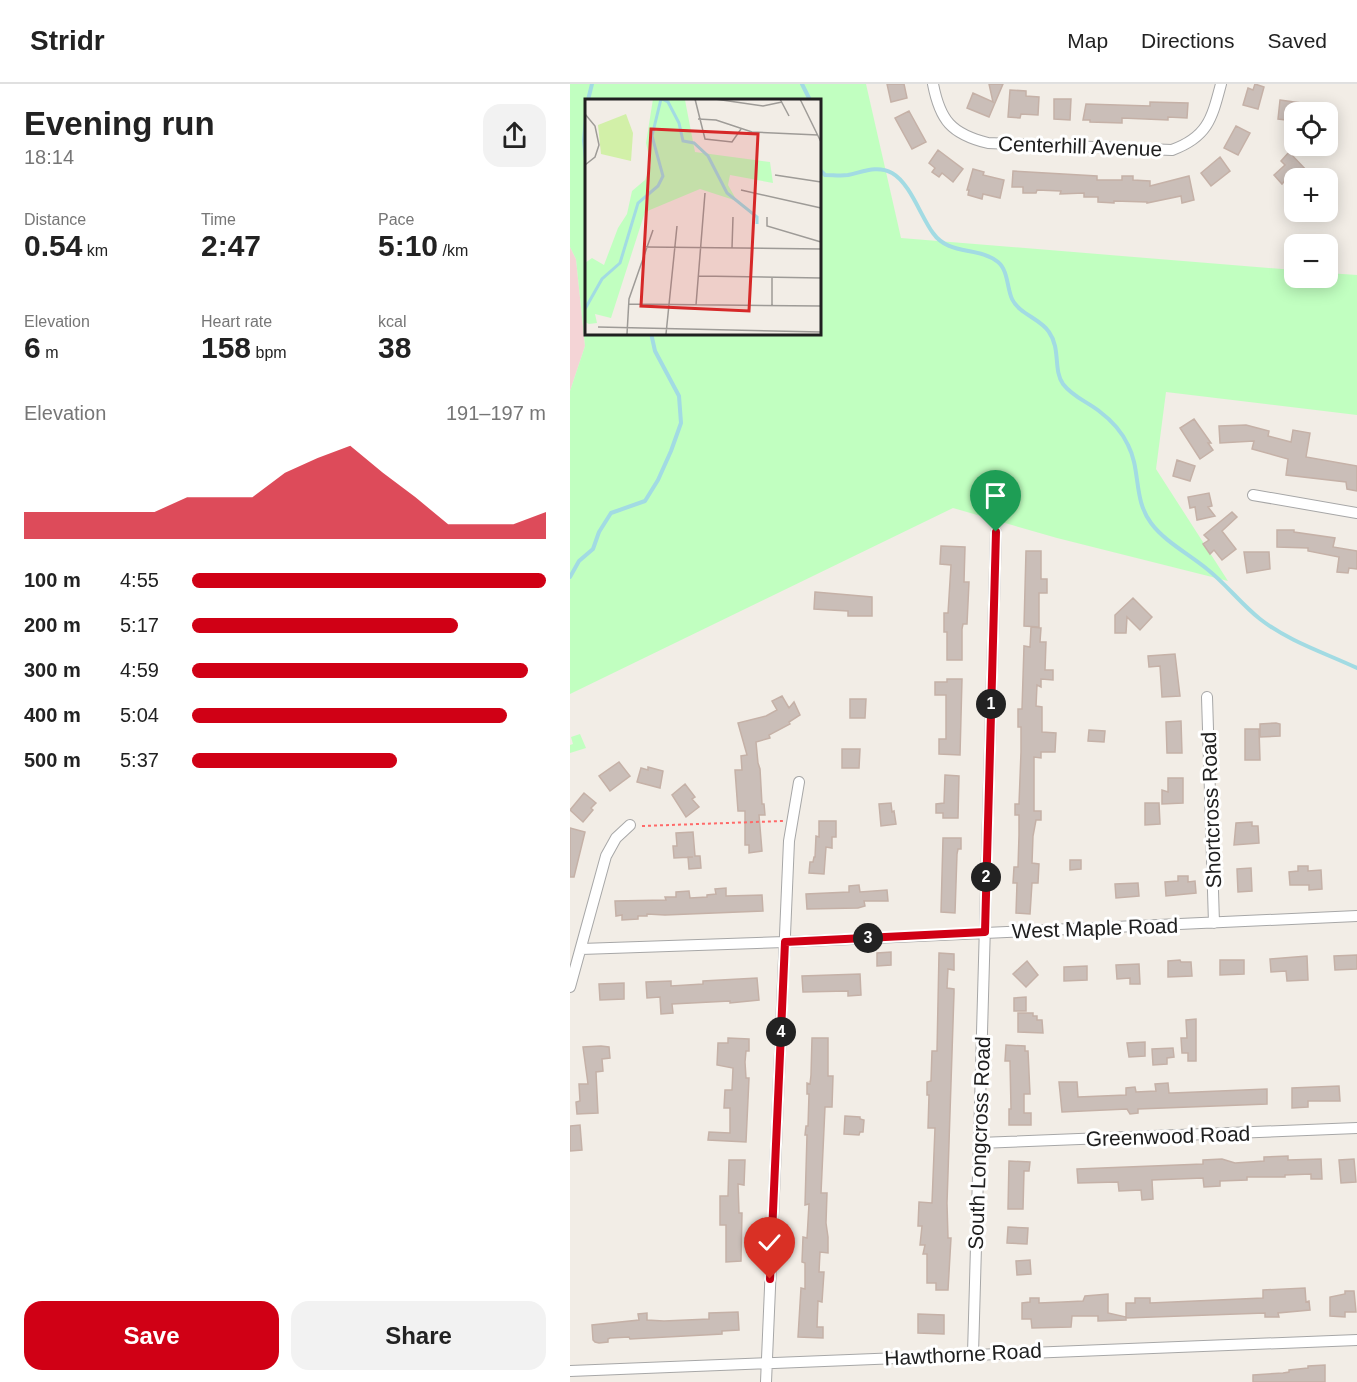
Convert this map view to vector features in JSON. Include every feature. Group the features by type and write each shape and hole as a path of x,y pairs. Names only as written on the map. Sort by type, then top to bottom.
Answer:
{"street":[{"name":"Centerhill Avenue","path":"933,84 941,114 952,129 969,139 988,143 1172,150 1186,145 1210,122 1221,84"},
{"path":"1253,495 1357,513"},
{"name":"South Longcross Road","path":"973,1354 996,532"},
{"name":"Shortcross Road","path":"1207,697 1214,923"},
{"path":"766,1382 785,942 792,820 799,782"},
{"path":"570,987 606,856 616,838 630,825"},
{"name":"West Maple Road","path":"581,949 1357,916"},
{"name":"Greenwood Road","path":"979,1143 1357,1128"},
{"name":"Hawthorne Road","path":"570,1371 1357,1340"}],"path":[{"path":"630,825 792,820"}],"shaded area":[{"path":"570,247 576,259 585,346 570,391"}],"green space":[{"path":"570,84 866,84 901,238 1284,269 1284,288 1338,288 1338,274 1357,275 1357,415 1166,392 1156,469 1228,581 1057,538 953,508 570,694 570,391 585,346 576,259 570,247"},
{"path":"580,734 586,748 570,753 570,745 573,744 571,737"}],"building":[{"path":"887,84 904,84 907,98 891,102"},
{"path":"989,84 1003,84 989,117 967,108 973,93 993,102"},
{"path":"1255,84 1264,87 1258,109 1243,105 1248,88 1253,90"},
{"path":"1010,90 1026,91 1026,96 1039,97 1038,115 1021,114 1020,118 1008,117"},
{"path":"1054,99 1071,99 1070,120 1054,119"},
{"path":"1280,100 1294,102 1284,102 1284,120 1278,119"},
{"path":"1150,102 1188,103 1187,118 1168,117 1168,120 1122,118 1122,123 1083,120 1086,104 1150,106"},
{"path":"909,111 926,142 912,149 895,118"},
{"path":"1236,126 1250,133 1238,155 1224,148"},
{"path":"938,150 963,169 953,182 942,173 939,177 932,172 935,168 929,163"},
{"path":"1285,156 1293,156 1304,168 1284,168 1282,184 1274,175 1285,165 1281,161"},
{"path":"1220,157 1230,171 1211,186 1201,173"},
{"path":"973,169 984,172 983,175 1004,180 1000,198 983,194 982,199 968,195 969,190 967,190"},
{"path":"1013,171 1097,176 1097,180 1122,180 1122,176 1133,176 1133,180 1150,181 1150,186 1189,176 1194,200 1182,203 1181,196 1147,203 1114,201 1114,203 1098,202 1098,197 1084,197 1084,193 1060,194 1061,191 1037,190 1036,193 1023,193 1023,187 1012,187"},
{"path":"1194,419 1211,443 1208,443 1213,450 1200,459 1180,428"},
{"path":"1246,425 1269,431 1268,436 1291,442 1293,430 1310,433 1306,457 1357,466 1357,491 1347,489 1346,482 1286,475 1288,459 1252,449 1254,441 1220,443 1219,426"},
{"path":"1177,460 1195,466 1190,481 1173,476"},
{"path":"1209,493 1212,506 1208,507 1215,516 1197,520 1195,507 1190,508 1188,497"},
{"path":"1232,512 1237,517 1222,531 1236,549 1222,560 1214,550 1210,554 1203,544 1209,540 1204,535"},
{"path":"1277,530 1294,530 1294,532 1335,538 1333,547 1357,551 1357,569 1349,568 1348,573 1337,572 1339,557 1308,551 1308,548 1277,547"},
{"path":"941,546 965,547 964,582 969,582 967,624 963,624 962,629 962,660 947,660 944,613 948,613 951,565 940,564"},
{"path":"1026,551 1041,551 1041,579 1047,579 1047,593 1039,593 1039,627 1024,626"},
{"path":"1244,552 1269,552 1270,569 1247,573"},
{"path":"815,592 872,597 872,616 848,616 848,611 814,609"},
{"path":"1133,598 1152,617 1140,630 1127,617 1126,633 1115,633 1115,615"},
{"path":"1031,627 1041,628 1040,642 1046,642 1045,670 1053,670 1053,680 1041,679 1041,687 1037,685 1036,706 1042,707 1042,732 1056,733 1055,752 1041,752 1041,758 1034,757 1034,811 1041,811 1041,820 1036,820 1033,836 1032,863 1039,864 1038,883 1032,883 1030,914 1016,913 1017,883 1013,883 1014,867 1018,867 1019,835 1019,815 1015,815 1015,804 1019,804 1021,752 1018,709 1022,709 1024,646 1030,647"},
{"path":"1175,654 1180,696 1162,697 1160,666 1149,667 1148,656"},
{"path":"947,679 962,679 960,755 939,754 939,739 946,739 946,695 935,695 935,682 947,682"},
{"path":"782,696 789,708 794,702 800,715 789,722 790,724 769,735 770,738 756,742 765,815 759,815 762,851 749,853 749,845 745,845 745,811 738,811 735,770 742,770 741,756 747,755 738,723 766,716 777,710 772,701"},
{"path":"850,699 866,699 865,718 850,718"},
{"path":"1181,721 1182,753 1167,753 1166,722"},
{"path":"1260,724 1280,724 1280,736 1260,737"},
{"path":"1245,729 1259,729 1260,760 1245,760"},
{"path":"1089,730 1105,731 1104,742 1088,741"},
{"path":"842,749 860,749 859,768 842,768"},
{"path":"619,762 630,776 610,791 599,776"},
{"path":"648,767 663,771 660,788 637,782 641,768 648,770"},
{"path":"945,775 959,776 958,818 943,818 943,813 936,813 936,804 944,803"},
{"path":"1168,778 1183,778 1183,803 1162,804 1162,790 1168,792"},
{"path":"685,784 695,797 692,799 699,807 686,817 672,795"},
{"path":"584,793 596,803 583,822 570,810"},
{"path":"891,803 896,824 881,826 879,804"},
{"path":"1145,803 1159,803 1160,824 1145,825"},
{"path":"819,821 836,821 836,837 832,837 832,848 826,847 824,874 809,873 810,862 813,862 815,857 816,836 819,837"},
{"path":"1252,822 1252,826 1258,826 1259,843 1234,845 1236,823"},
{"path":"570,828 585,832 574,877 570,877"},
{"path":"693,832 695,856 700,856 701,868 689,869 688,857 674,858 673,846 677,846 676,833"},
{"path":"943,838 961,838 961,849 958,849 957,854 955,913 941,912"},
{"path":"1070,860 1081,860 1081,869 1070,870"},
{"path":"1298,866 1308,866 1308,871 1321,870 1322,889 1309,890 1309,885 1290,885 1289,872 1298,871"},
{"path":"1251,868 1252,891 1238,892 1237,869"},
{"path":"1178,876 1188,876 1188,882 1195,881 1196,893 1166,896 1165,882 1178,881"},
{"path":"1138,883 1139,896 1116,898 1115,884"},
{"path":"859,885 860,892 887,890 888,901 864,901 865,906 858,908 807,909 806,894 849,892 849,886"},
{"path":"726,888 726,896 762,895 763,911 647,914 647,916 638,916 638,919 622,920 622,915 616,916 615,901 666,900 665,897 676,897 676,892 689,891 690,898 707,897 707,895 716,894 715,889"},
{"path":"891,952 891,965 877,966 877,953"},
{"path":"939,953 954,954 954,970 948,969 947,988 954,989 947,1203 948,1238 951,1238 948,1290 936,1290 936,1283 927,1283 927,1254 923,1254 925,1245 920,1245 922,1226 918,1226 919,1202 932,1203 935,1128 928,1128 927,1082 931,1081 932,1051 937,1051"},
{"path":"1357,955 1357,969 1335,970 1334,956"},
{"path":"1307,956 1308,980 1287,981 1286,971 1271,972 1270,959"},
{"path":"1220,960 1244,960 1244,974 1220,975"},
{"path":"1027,961 1038,975 1026,987 1013,974"},
{"path":"1168,961 1191,962 1192,976 1168,977"},
{"path":"1139,964 1140,984 1130,984 1130,978 1117,979 1116,965"},
{"path":"1087,966 1087,980 1064,981 1064,967"},
{"path":"860,974 861,995 848,996 848,991 803,992 802,976"},
{"path":"757,978 759,1000 672,1004 673,1013 661,1014 660,997 647,998 646,982 671,981 671,986 703,984 703,981"},
{"path":"624,983 624,999 600,1000 599,984"},
{"path":"1026,997 1026,1011 1014,1011 1014,998"},
{"path":"1018,1013 1033,1013 1033,1016 1037,1016 1037,1020 1042,1020 1043,1033 1018,1032"},
{"path":"1196,1019 1196,1061 1188,1061 1188,1053 1182,1053 1181,1038 1187,1038 1186,1020"},
{"path":"728,1038 749,1039 749,1051 746,1051 745,1062 746,1078 749,1078 746,1142 708,1140 709,1132 730,1133 730,1108 724,1108 725,1090 732,1090 733,1068 717,1065 718,1043 728,1043"},
{"path":"812,1038 828,1038 828,1076 833,1076 832,1107 825,1107 821,1193 827,1193 828,1237 828,1253 820,1252 819,1272 824,1272 822,1302 818,1301 817,1327 823,1327 823,1338 798,1337 801,1288 805,1289 805,1263 802,1262 803,1237 807,1238 809,1204 805,1205 807,1135 805,1135 806,1126 808,1126 807,1083 810,1084"},
{"path":"1145,1042 1145,1056 1129,1057 1127,1043"},
{"path":"1006,1045 1025,1046 1025,1051 1028,1051 1030,1094 1024,1094 1024,1113 1031,1113 1031,1125 1009,1125 1010,1061 1005,1061"},
{"path":"583,1047 609,1047 610,1058 602,1059 603,1071 596,1072 598,1113 577,1114 576,1102 580,1101 579,1084 588,1084"},
{"path":"1173,1048 1174,1057 1167,1058 1167,1064 1153,1065 1152,1049"},
{"path":"1059,1082 1077,1082 1078,1097 1126,1095 1126,1088 1135,1087 1136,1092 1156,1091 1155,1084 1168,1083 1169,1093 1267,1089 1267,1104 1138,1109 1138,1113 1130,1114 1127,1109 1062,1112"},
{"path":"1339,1086 1340,1101 1308,1101 1308,1107 1292,1108 1292,1088"},
{"path":"845,1116 860,1117 864,1120 863,1132 859,1135 844,1134"},
{"path":"580,1125 582,1150 570,1151 570,1126"},
{"path":"1288,1156 1288,1160 1321,1159 1322,1179 1311,1179 1311,1174 1247,1177 1247,1180 1220,1181 1220,1186 1204,1187 1203,1178 1152,1180 1153,1199 1142,1200 1141,1190 1119,1191 1118,1182 1078,1183 1077,1169 1203,1164 1203,1160 1222,1159 1235,1163 1264,1161 1264,1157"},
{"path":"1354,1159 1356,1182 1341,1183 1339,1160"},
{"path":"729,1160 745,1160 744,1185 738,1184 739,1213 742,1213 741,1261 726,1262 726,1225 720,1225 720,1196 728,1196"},
{"path":"1009,1161 1030,1162 1029,1171 1024,1171 1023,1209 1008,1209"},
{"path":"1008,1227 1028,1228 1027,1244 1007,1243"},
{"path":"1030,1260 1031,1274 1017,1275 1016,1261"},
{"path":"1305,1288 1306,1302 1309,1301 1310,1310 1278,1313 1279,1317 1265,1317 1265,1313 1126,1318 1126,1303 1135,1303 1135,1298 1150,1298 1150,1303 1263,1298 1263,1290"},
{"path":"1345,1291 1354,1291 1356,1312 1345,1312 1345,1317 1330,1316 1330,1297 1345,1294"},
{"path":"1108,1294 1108,1313 1126,1317 1126,1320 1098,1321 1098,1316 1072,1316 1071,1327 1032,1328 1031,1319 1022,1319 1022,1303 1030,1302 1030,1298 1039,1298 1039,1303 1083,1301 1085,1296"},
{"path":"738,1312 739,1330 722,1331 722,1334 610,1338 608,1342 599,1343 593,1340 592,1325 639,1320 638,1314 647,1313 647,1320 664,1321 709,1319 709,1313"},
{"path":"918,1314 944,1315 944,1334 918,1333"},
{"path":"1325,1365 1325,1382 1253,1382 1253,1375 1283,1373 1308,1368 1308,1366"}],"waterway":[{"path":"588,99 592,84"},
{"path":"802,84 810,99"},
{"path":"585,129 585,150"},
{"path":"820,170 825,175 848,175 875,169 892,173 904,184 933,233 940,240 947,245 982,254 998,262 1004,270 1010,295 1015,304 1041,323 1053,339 1058,372 1063,384 1108,418 1126,440 1135,464 1139,494 1145,514 1157,530 1200,563 1271,627 1357,668"},
{"path":"570,577 579,561 593,549 599,532 611,513 645,501 658,480 681,423 679,396 655,351 651,334"}],"route":[{"path":"770,1279 785,942 985,932 996,532"}]}
